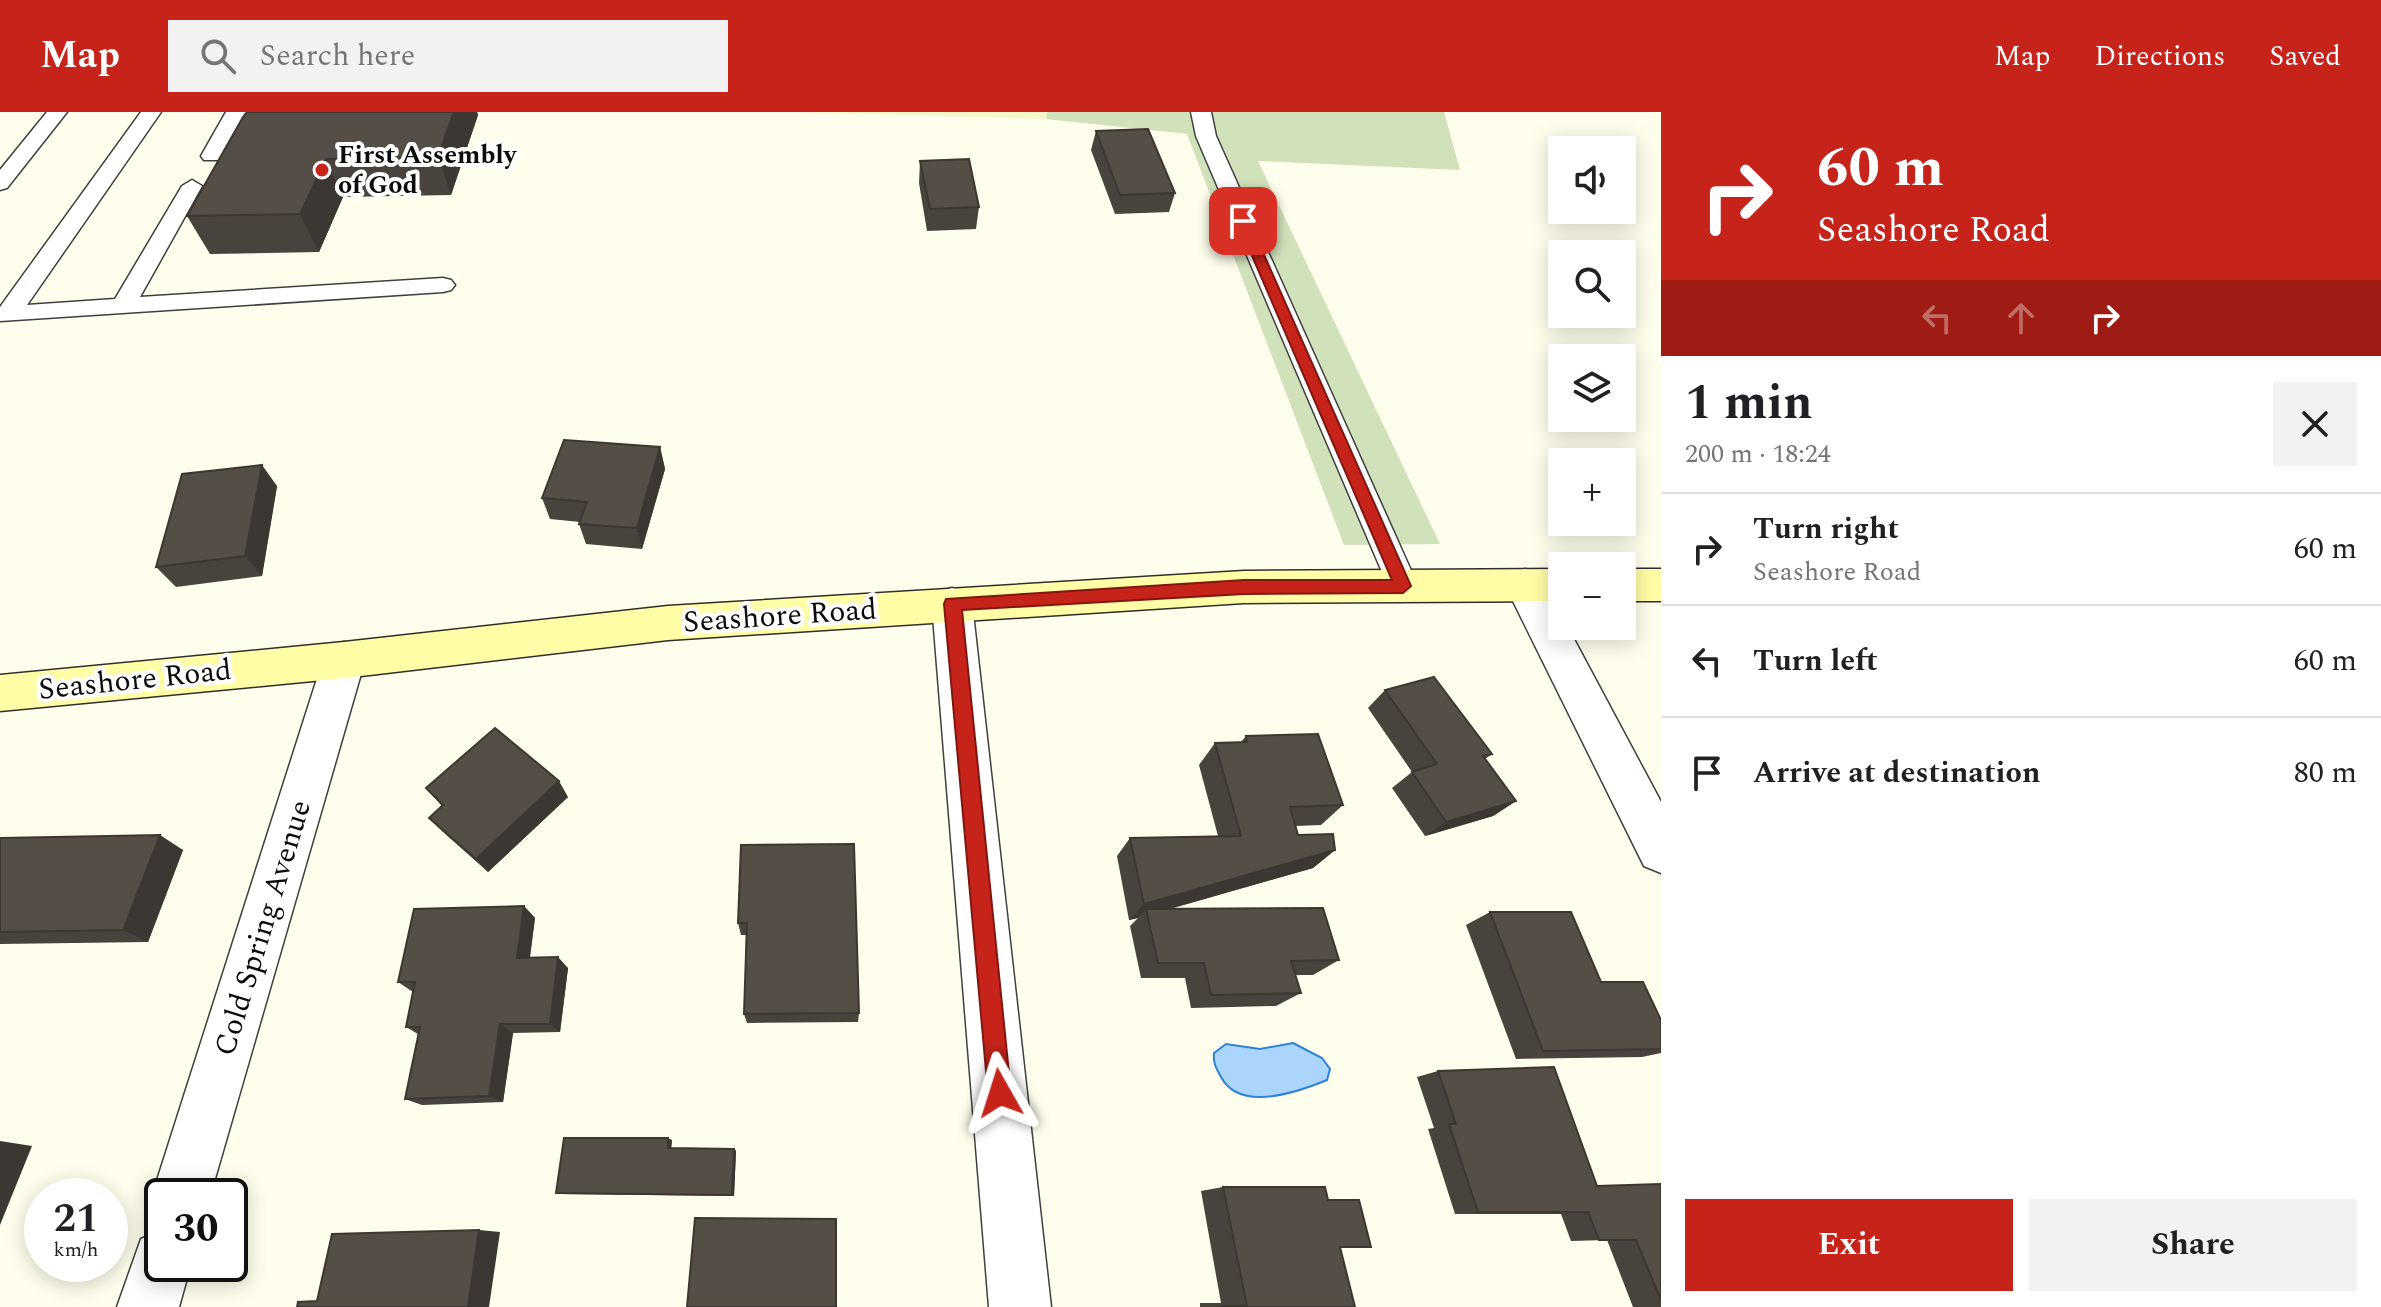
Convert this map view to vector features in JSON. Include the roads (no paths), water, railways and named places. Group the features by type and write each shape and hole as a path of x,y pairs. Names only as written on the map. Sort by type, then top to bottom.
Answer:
{"main road":[{"name":"Seashore Road","path":"0,693 344,660 668,623 1244,587 1544,585"},
{"path":"1636,585 1661,585"}],"street":[{"path":"1544,585 1661,850"},
{"path":"952,604 1020,1307"},
{"name":"Cold Spring Avenue","path":"186,1178 344,660"},
{"path":"148,1307 155,1282"}],"lane":[{"path":"0,184 57,112"},
{"path":"5,314 151,112"},
{"path":"211,156 236,112"},
{"path":"1201,112 1212,151 1403,586"},
{"path":"122,308 192,186"},
{"path":"5,314 443,285"}],"water":[{"path":"1293,1043 1322,1058 1330,1069 1327,1080 1286,1094 1255,1097 1230,1088 1214,1063 1214,1053 1226,1044 1260,1049"}],"place":[{"name":"First Assembly of God","path":"322,170"}]}
